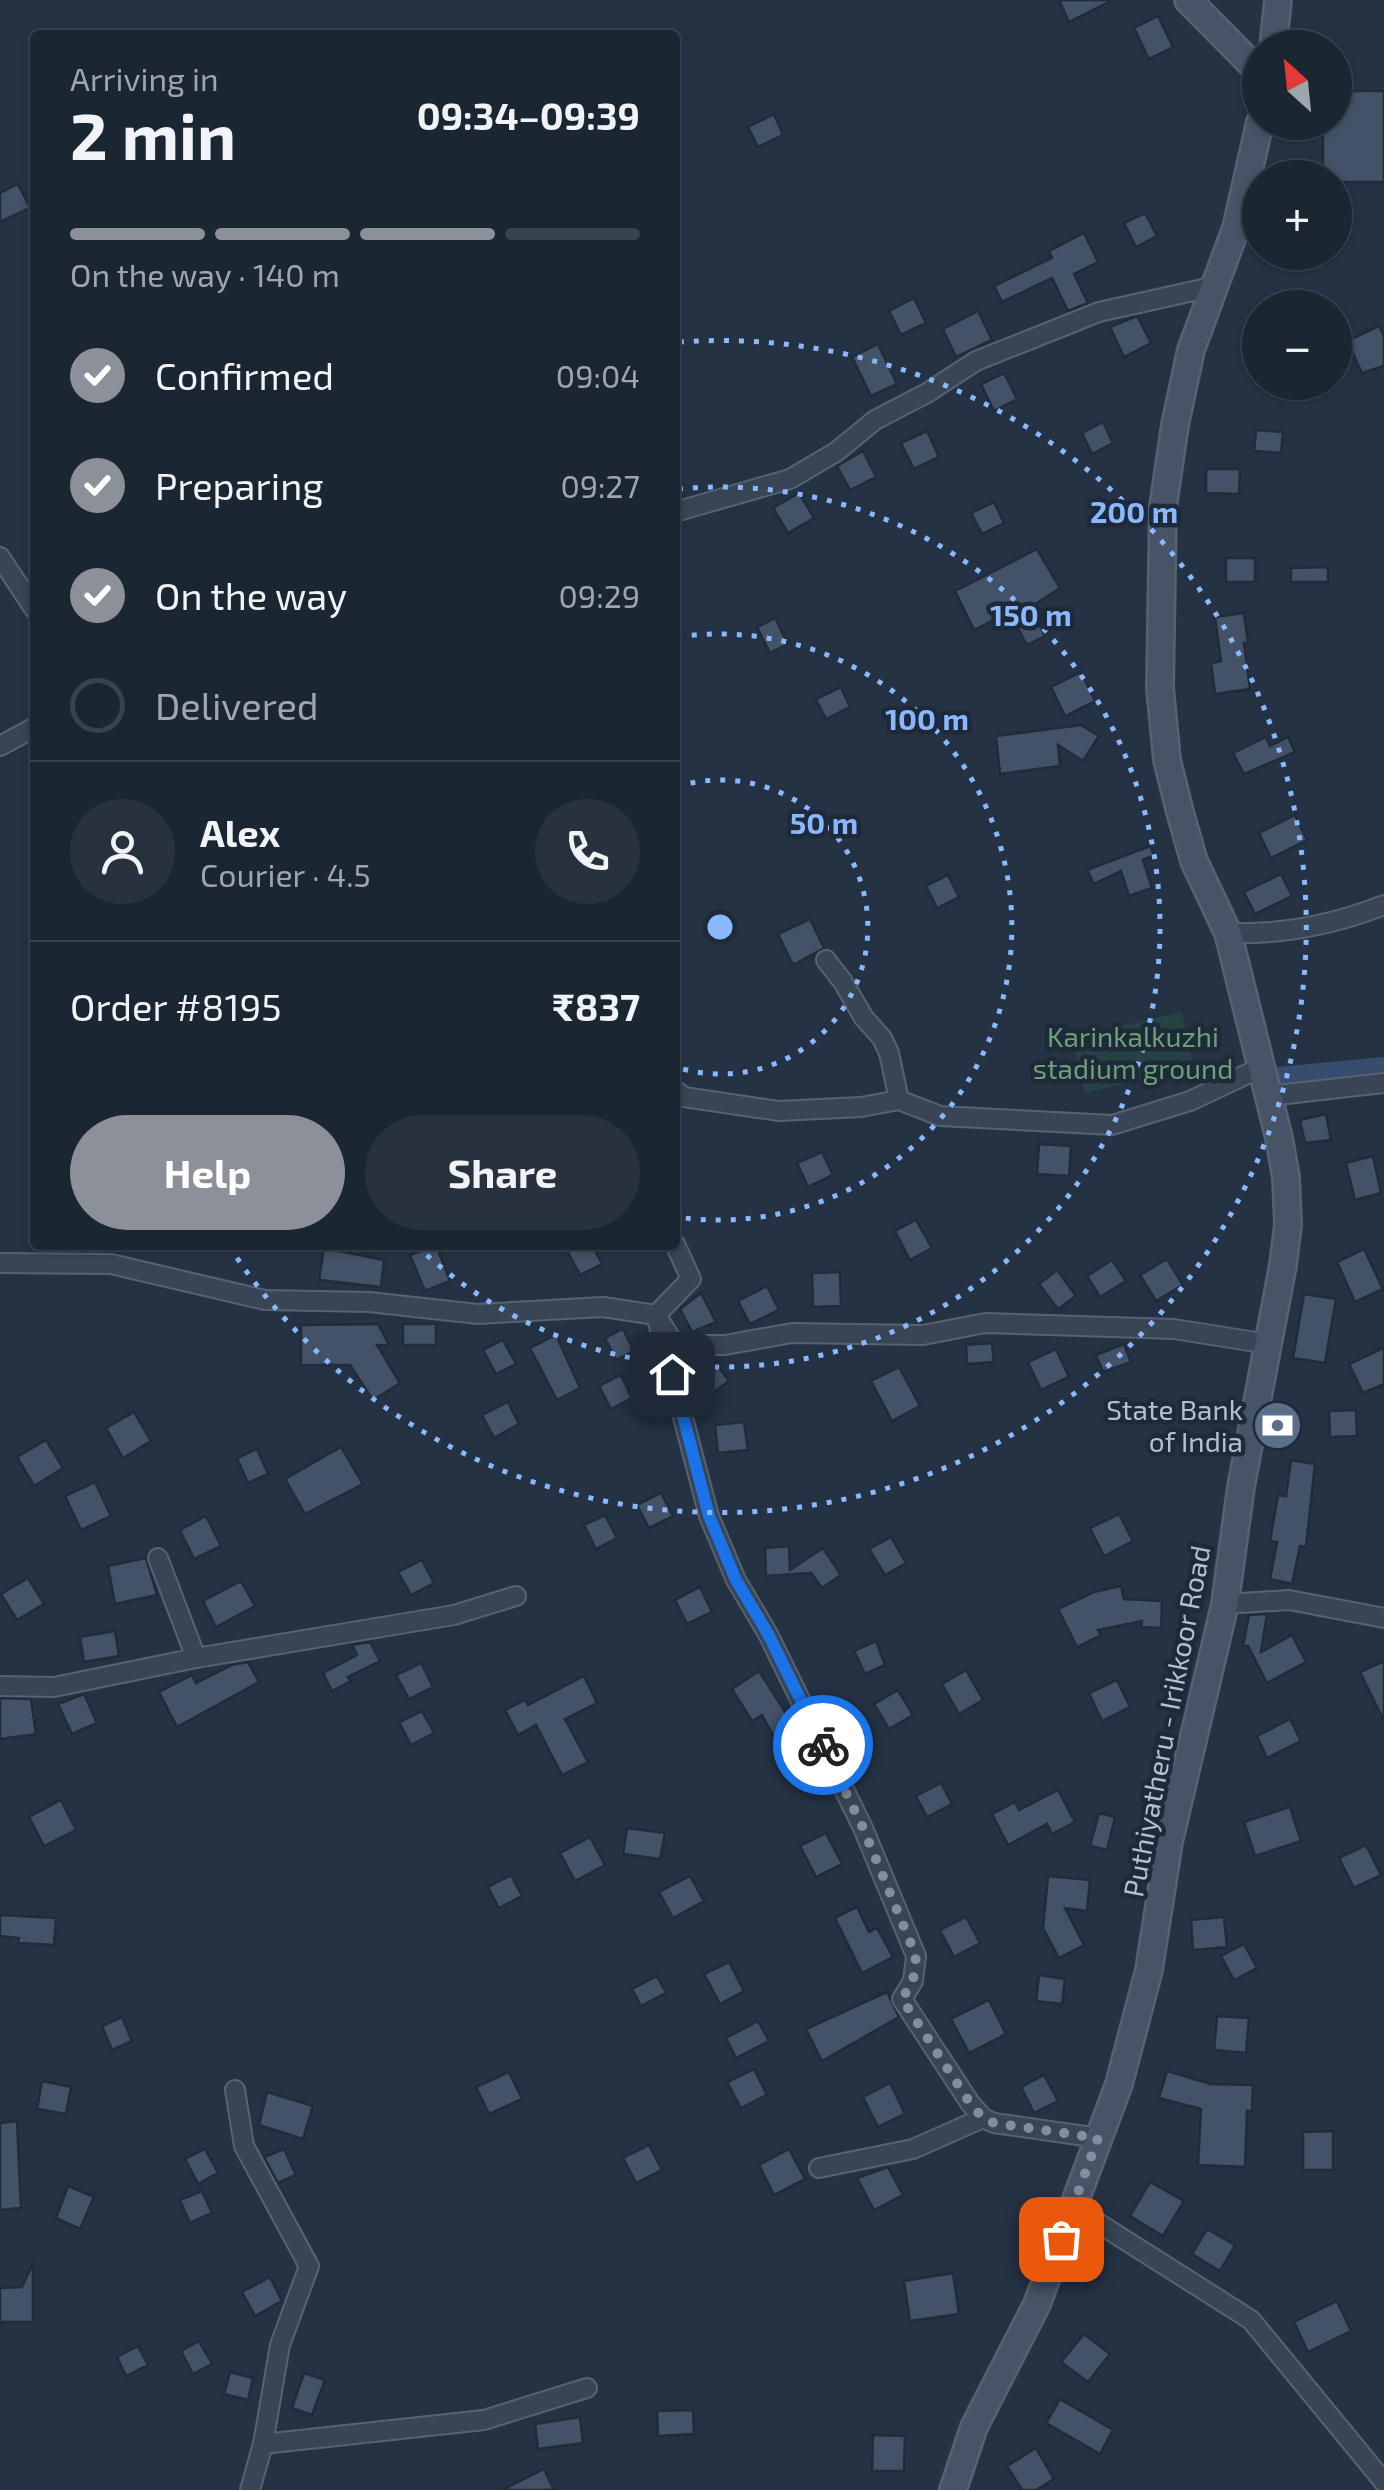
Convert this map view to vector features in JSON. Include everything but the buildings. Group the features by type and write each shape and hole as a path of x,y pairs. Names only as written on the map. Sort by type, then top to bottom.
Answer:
{"main road":[{"path":"1188,0 1242,55"},
{"path":"1275,30 1278,0"},
{"name":"Puthiyatheru - Irikkoor Road","path":"954,2490 974,2427 1037,2304 1119,2084 1149,1970 1169,1842 1225,1604 1241,1487 1288,1225 1286,1178 1270,1096 1228,933 1194,860 1185,828 1167,760 1160,688 1168,474 1191,350 1236,228 1256,140"}],"street":[{"path":"680,511 790,479 836,452 875,420 927,394 976,361 1099,312 1216,286"},
{"path":"0,556 30,602"},
{"path":"0,746 30,730"},
{"path":"1228,933 1295,931 1384,905"},
{"path":"826,960 882,1038 900,1100"},
{"path":"680,1094 779,1112 862,1108 900,1100 940,1116 1112,1126 1190,1101 1260,1068"},
{"path":"1270,1096 1384,1083"},
{"path":"656,1315 690,1279 678,1250"},
{"path":"0,1262 111,1264 266,1300 368,1302 478,1314 604,1307 656,1315 675,1345 725,1344 792,1333 923,1335 985,1323 1174,1330 1268,1344"},
{"path":"656,1315 709,1516 736,1580 768,1634 863,1828 916,1956 913,1981 902,1999 983,2118 994,2123 1098,2138"},
{"path":"158,1558 196,1658"},
{"path":"0,1686 54,1687 196,1658 454,1615 516,1596"},
{"path":"1225,1604 1289,1600 1384,1618"},
{"path":"235,2090 244,2146 309,2266 280,2344 263,2444 250,2490"},
{"path":"818,2168 912,2149 983,2118"},
{"path":"1073,2207 1252,2320 1384,2482"},
{"path":"263,2444 484,2420 587,2388"}],"green space":[{"name":"Karinkalkuzhi stadium ground","path":"1182,1012 1194,1068 1084,1093 1072,1037"}],"waterway":[{"path":"1278,1077 1384,1067"}],"way so far":[{"path":"823,1745 863,1828 916,1956 913,1981 902,1999 970,2103 983,2118 994,2123 1098,2138 1061,2239"}],"place":[{"name":"State Bank of India","path":"1278,1425"}],"route":[{"path":"672,1374 709,1516 736,1580 768,1634 823,1745"}]}
